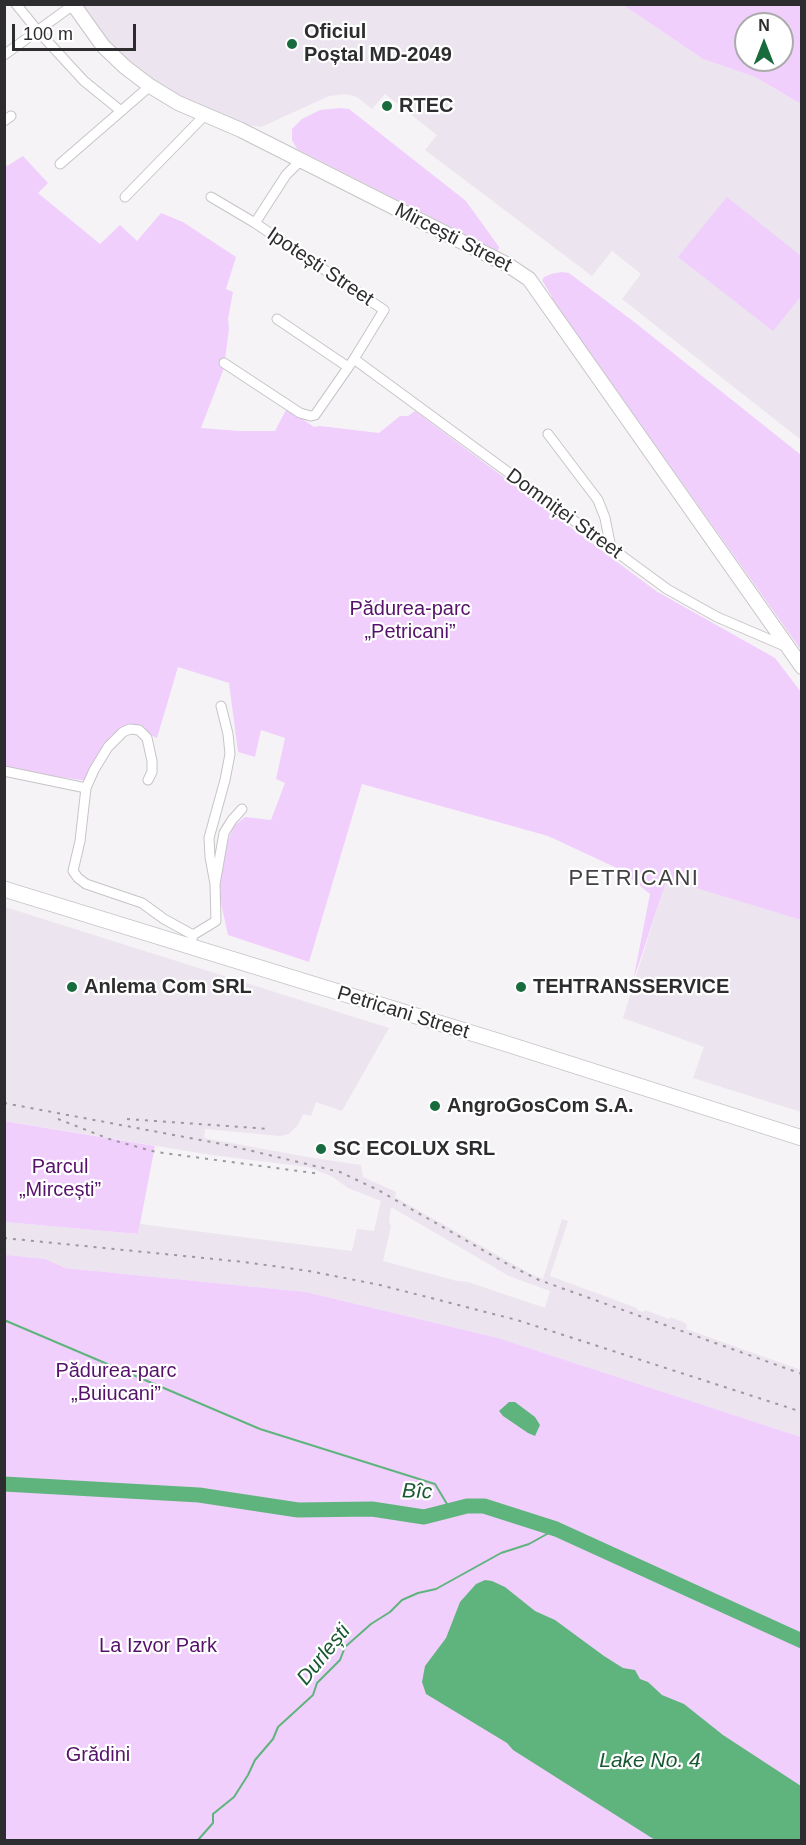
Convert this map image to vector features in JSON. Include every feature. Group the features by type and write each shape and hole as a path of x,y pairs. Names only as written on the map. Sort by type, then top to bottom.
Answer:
{"main road":[{"name":"Mircești Street","path":"73,5 103,46 150,86 204,116 241,130 508,265 529,279 801,667"},
{"name":"Petricani Street","path":"4,889 192,941 801,1138"}],"street":[{"path":"16,4 84,81 121,111"},
{"path":"4,55 73,5"},
{"path":"60,165 150,86"},
{"path":"125,196 204,116"},
{"name":"Ipotești Street","path":"255,223 286,175 301,160"},
{"name":"Ipotești Street","path":"211,197 255,223 384,310 351,363"},
{"name":"Domniței Street","path":"277,319 351,363 667,589 717,617 787,647"},
{"path":"224,363 300,413 310,416 318,412 351,363"},
{"path":"548,434 598,500 605,518 611,548"},
{"path":"148,780 152,772 152,761 147,738 139,730 130,729 123,732 108,747 86,788 74,871 78,878 86,884 142,903 192,941 216,921 215,884 209,838 229,759 228,735 221,706"},
{"path":"4,771 86,788"},
{"path":"215,884 224,833 242,809"}],"shaded area":[{"path":"80,5 623,5 703,59 734,70 734,72 755,77 801,104 801,440 622,299 641,274 612,251 592,276 425,150 437,135 385,94 372,109 357,97 346,94 329,96 261,127 232,123 173,95 140,75 115,50"},
{"path":"667,878 801,920 801,1112 693,1078 704,1047 623,1018"},
{"path":"5,907 389,1028 342,1111 316,1102 311,1116 303,1114 298,1125 289,1134 280,1136 205,1129 204,1138 361,1165 363,1177 396,1192 395,1197 543,1279 562,1219 568,1221 550,1276 637,1308 637,1310 644,1312 645,1310 669,1319 671,1317 687,1324 686,1329 801,1370 801,1437 498,1338 306,1292 5,1262 4,1222 138,1234 140,1224 352,1251 357,1229 374,1231 381,1201 348,1188 331,1176 308,1167 211,1155 5,1121","holes":["391,1207 509,1276 550,1291 545,1308 468,1282 383,1261 391,1226 389,1222"]}],"green space":[{"path":"623,5 801,5 801,104 755,77 741,72 794,72 794,12 734,12 734,70 703,59"},
{"path":"349,109 466,201 499,247 498,251 297,149 292,140 292,129 302,119 320,110"},
{"name":"Pădurea-parc „Petricani”","path":"23,156 48,183 38,193 100,244 120,225 137,241 161,213 183,222 236,257 226,289 233,292 224,368 201,428 275,431 287,408 314,427 379,433 400,416 408,416 415,411 656,591 775,658 801,692 801,920 667,879 633,981 650,894 621,870 548,836 362,784 309,962 228,935 219,894 225,847 234,826 245,817 271,820 285,783 276,779 285,738 261,730 255,757 238,752 229,683 178,667 157,738 129,725 103,745 87,781 5,767 4,163 7,166"},
{"path":"727,197 801,256 801,296 773,331 678,257"},
{"path":"569,273 633,321 801,455 801,650 551,298 542,280 551,274"},
{"name":"Parcul „Mircești”","path":"4,1121 155,1146 138,1234 5,1222"},
{"name":"La Izvor Park","path":"4,1255 45,1259 65,1268 306,1292 498,1338 801,1437 801,1840 5,1840"}],"water":[{"path":"509,1402 515,1402 535,1417 540,1425 535,1436 503,1416 499,1411"},
{"name":"Lake No. 4","path":"485,1580 505,1587 535,1611 555,1620 623,1668 635,1670 640,1679 648,1682 662,1695 684,1704 723,1735 801,1786 801,1840 655,1840 513,1750 507,1743 426,1694 422,1682 425,1666 446,1638 460,1602 476,1584"}],"waterway":[{"path":"4,1320 260,1429 435,1484 450,1509"},
{"name":"Bîc","path":"4,1484 199,1495 298,1510 372,1509 424,1517 467,1506 484,1506 556,1529 802,1641"},
{"name":"Durlești","path":"198,1840 213,1823 213,1814 234,1797 255,1760 273,1739 278,1727 313,1695 317,1683 340,1660 345,1647 371,1624 390,1612 402,1600 436,1589 501,1553 529,1544 556,1529"}],"railway":[{"path":"4,1103 227,1145 340,1172 378,1190 539,1280 802,1374"},
{"path":"58,1119 112,1140 156,1152 321,1174"},
{"path":"127,1119 270,1129"},
{"path":"4,1238 244,1262 309,1271 380,1285 517,1320 802,1412"}],"place":[{"name":"Oficiul Poștal MD-2049","path":"292,44"},
{"name":"RTEC","path":"387,106"},
{"name":"Anlema Com SRL","path":"72,987"},
{"name":"TEHTRANSSERVICE","path":"521,987"},
{"name":"AngroGosCom S.A.","path":"435,1106"},
{"name":"SC ECOLUX SRL","path":"321,1149"}],"district":[{"name":"PETRICANI","path":"634,879"}],"park label":[{"name":"Pădurea-parc „Buiucani”","path":"116,1382"},
{"name":"Grădini","path":"98,1755"}]}
